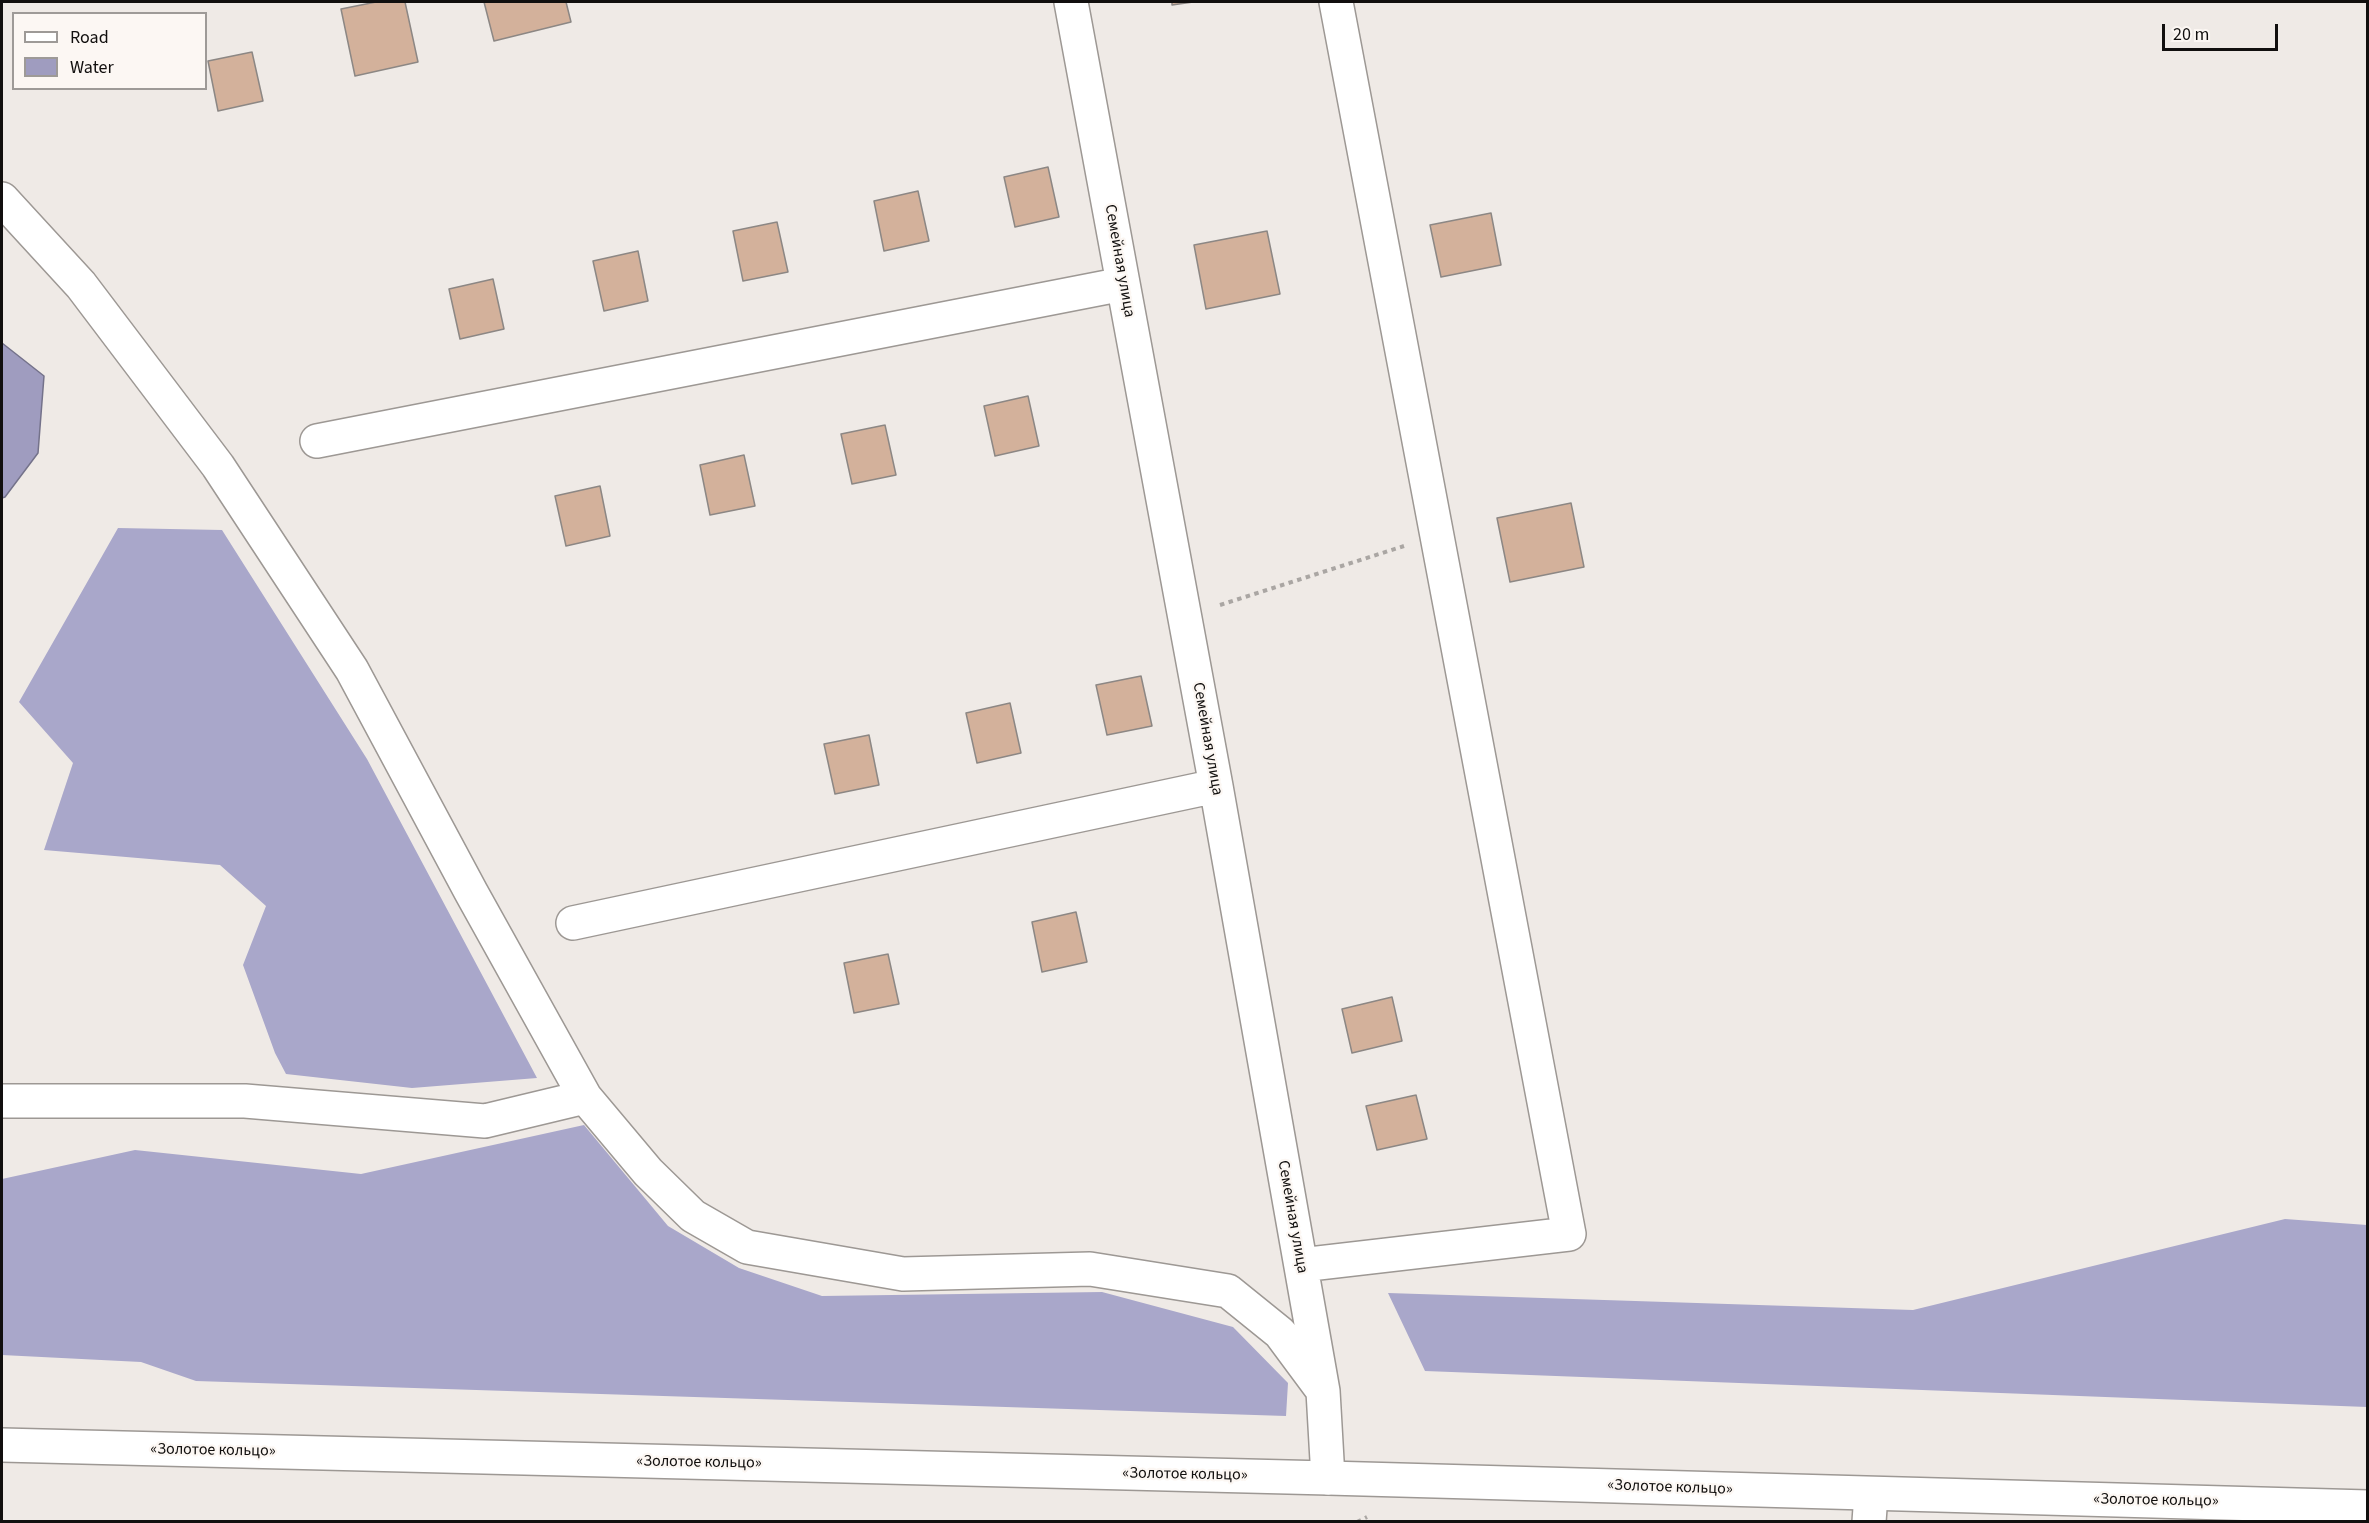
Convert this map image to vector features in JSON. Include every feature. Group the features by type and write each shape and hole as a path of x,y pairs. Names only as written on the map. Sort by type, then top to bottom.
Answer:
{"street":[{"name":"Семейная улица","path":"1071,2 1216,786 1323,1390 1328,1478"},
{"path":"1301,1265 1569,1234 1336,2"},
{"path":"2,199 81,285 218,466 352,670 471,892 585,1097 648,1172 693,1216 747,1247 903,1274 1090,1269 1228,1291 1280,1333 1323,1390"},
{"path":"317,441 1123,284"},
{"path":"573,923 1216,786"},
{"path":"2,1101 245,1101 485,1121 585,1097"},
{"name":"«Золотое кольцо»","path":"2,1445 1328,1478 1870,1508 2367,1507"}],"path":[{"path":"1185,616 1437,535"}],"shaded area":[{"path":"118,528 222,530 367,759 537,1078 412,1088 286,1074 275,1053 243,965 266,906 220,865 44,850 73,763 19,702"},
{"path":"584,1125 668,1226 739,1268 822,1296 1102,1292 1233,1327 1288,1383 1286,1416 196,1381 141,1362 2,1355 2,1179 135,1150 361,1174"},
{"path":"2285,1219 2367,1225 2367,1407 1425,1371 1388,1293 1913,1310"}],"water":[{"path":"2,343 44,376 38,453 2,498"}],"building":[{"path":"376,2 405,2 418,62 355,76 341,9"},
{"path":"484,2 566,2 571,22 494,41"},
{"path":"1172,2 1193,2 1172,5"},
{"path":"252,52 263,101 218,111 208,61"},
{"path":"1048,167 1059,217 1015,227 1004,177"},
{"path":"918,191 929,241 884,251 874,201"},
{"path":"1491,213 1501,265 1441,277 1430,225"},
{"path":"777,222 788,272 743,281 733,231"},
{"path":"1267,231 1280,294 1206,309 1194,245"},
{"path":"638,251 648,301 604,311 593,261"},
{"path":"493,279 504,329 460,339 449,289"},
{"path":"1028,396 1039,446 995,456 984,406"},
{"path":"885,425 896,475 852,484 841,434"},
{"path":"744,455 755,506 710,515 700,465"},
{"path":"600,486 610,536 566,546 555,496"},
{"path":"1571,503 1584,567 1510,582 1497,518"},
{"path":"1141,676 1152,726 1107,735 1096,685"},
{"path":"1010,703 1021,753 977,763 966,713"},
{"path":"869,735 879,785 835,794 824,744"},
{"path":"1076,912 1087,962 1042,972 1032,922"},
{"path":"888,954 899,1004 854,1013 844,963"},
{"path":"1392,997 1402,1041 1352,1053 1342,1009"},
{"path":"1416,1095 1427,1139 1377,1150 1366,1106"}]}
